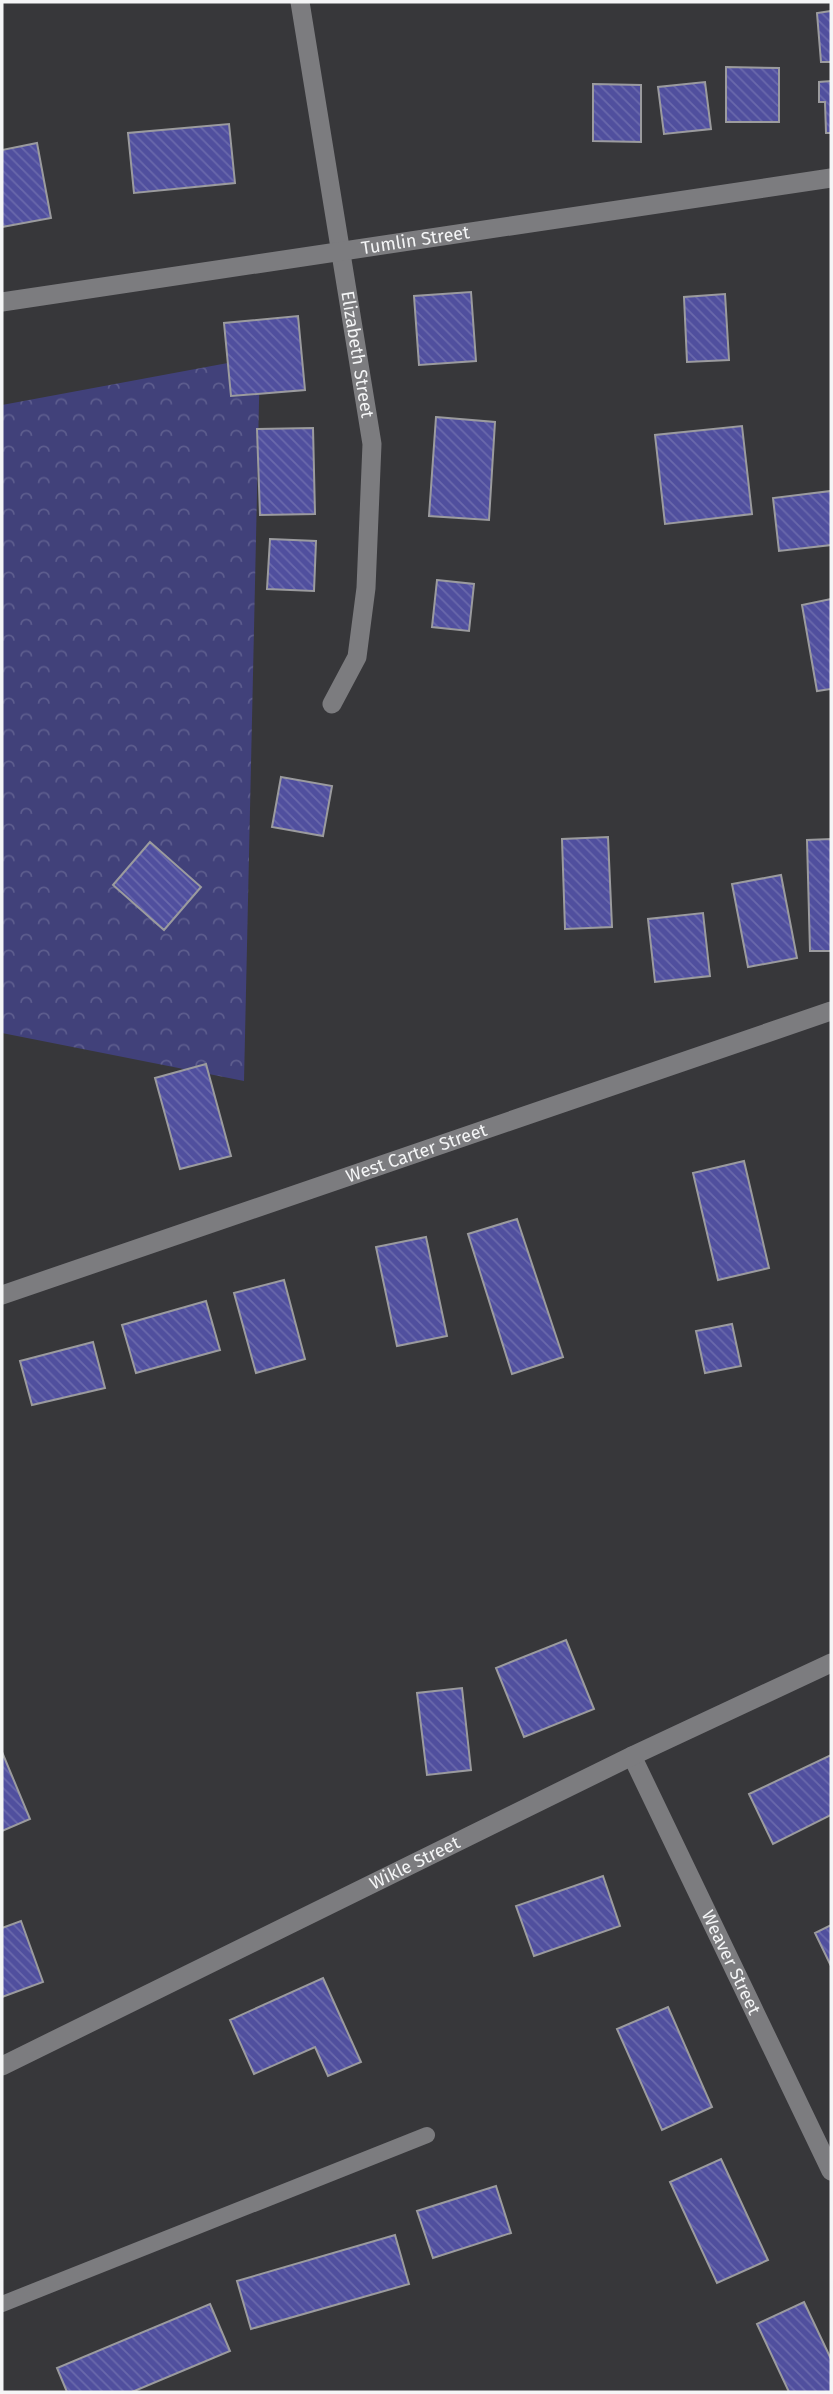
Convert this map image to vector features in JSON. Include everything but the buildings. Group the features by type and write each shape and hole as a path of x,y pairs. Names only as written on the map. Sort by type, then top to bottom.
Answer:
{"street":[{"name":"Elizabeth Street","path":"300,2 338,250 372,444 366,588 357,657 332,704"},
{"name":"Tumlin Street","path":"2,302 831,178"},
{"name":"West Carter Street","path":"2,1294 831,1011"},
{"name":"Wikle Street","path":"2,2066 632,1756 831,1663"},
{"name":"Weaver Street","path":"632,1756 831,2171"}],"lane":[{"path":"2,2304 427,2135"}],"green space":[{"path":"260,357 244,1081 2,1033 2,405"}]}
